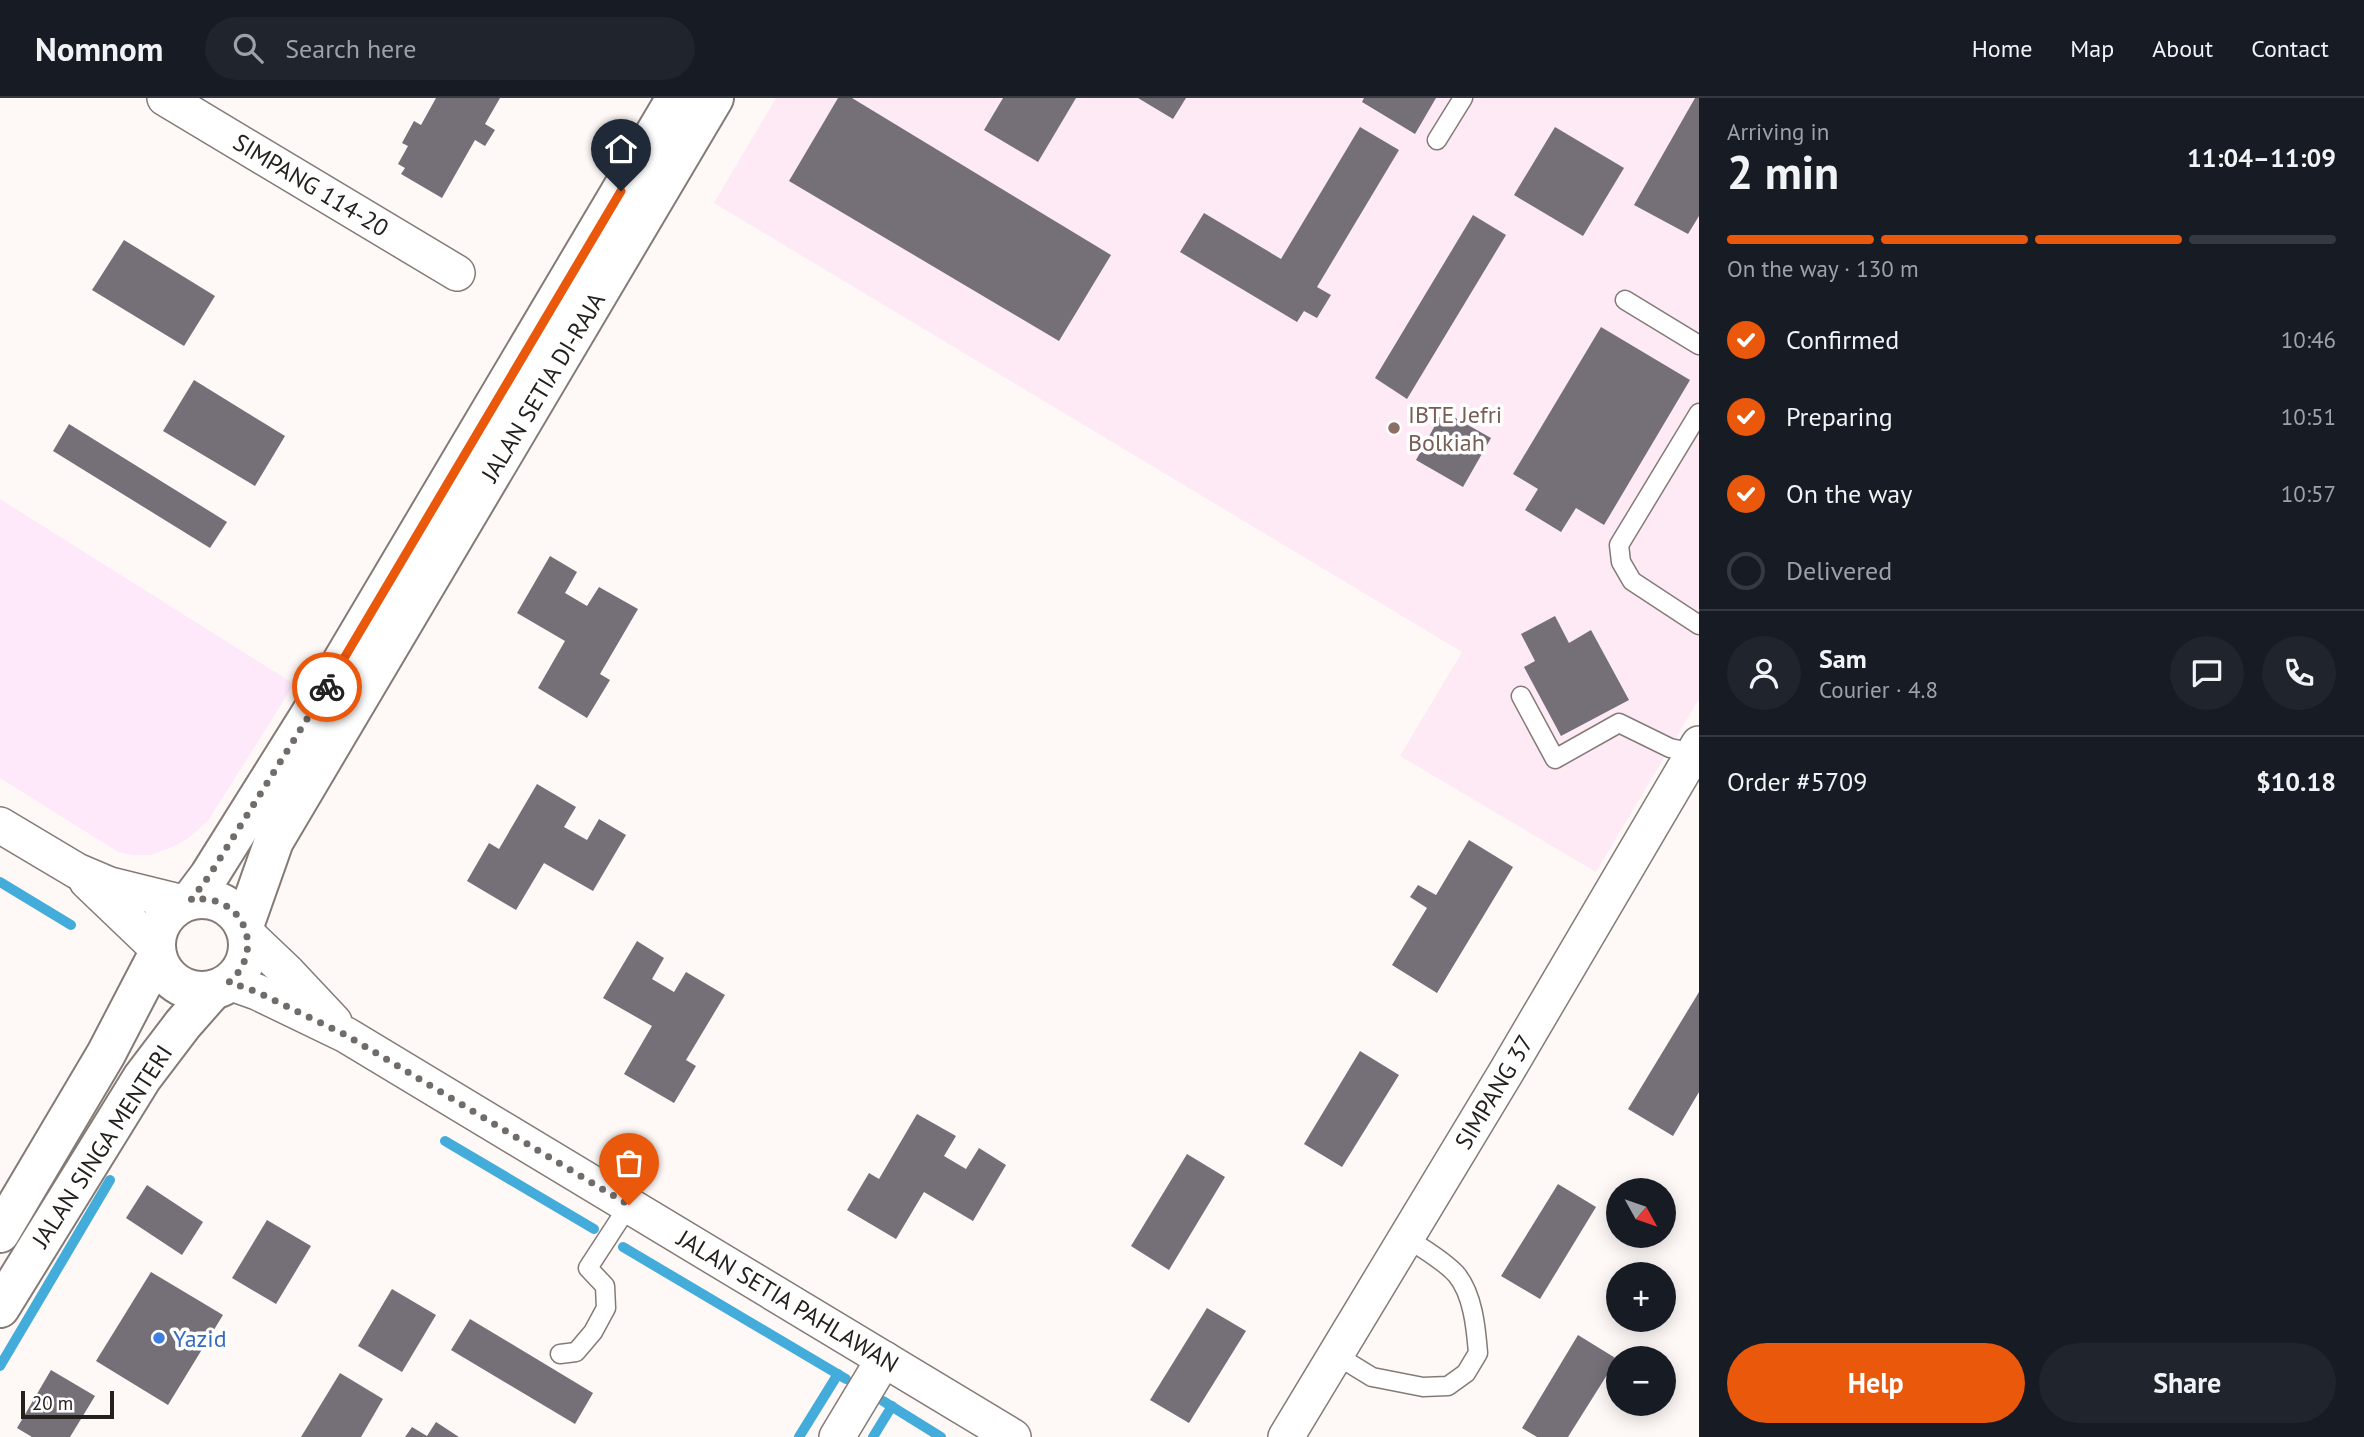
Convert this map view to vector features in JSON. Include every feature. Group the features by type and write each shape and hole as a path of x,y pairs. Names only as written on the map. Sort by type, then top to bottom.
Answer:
{"main road":[{"name":"JALAN SETIA DI-RAJA","path":"187,901 209,876 318,702 676,98"},
{"name":"JALAN SETIA DI-RAJA","path":"245,930 274,841 714,98"},
{"path":"200,898 218,901 233,911 245,930 248,951 245,960 241,969 221,986 195,991 178,985 164,973 156,951 162,921 167,914 187,901 200,898"},
{"name":"JALAN SINGA MENTERI","path":"0,1233 106,1054 156,951"},
{"name":"JALAN SINGA MENTERI","path":"0,1308 142,1078 183,1024 221,986"}],"street":[{"name":"SIMPANG 114-20","path":"165,98 457,272"},
{"name":"SIMPANG 37","path":"1286,1437 1698,750"},
{"path":"0,825 77,871 110,885 187,901"},
{"path":"77,871 156,951"},
{"name":"JALAN SETIA PAHLAWAN","path":"245,930 346,1035"},
{"name":"JALAN SETIA PAHLAWAN","path":"221,986 257,992 346,1035 1013,1437"},
{"path":"836,1437 884,1359"}],"lane":[{"path":"1437,140 1463,98"},
{"path":"1625,300 1699,345"},
{"path":"1697,423 1619,545 1621,562 1632,581 1699,625"},
{"path":"1521,696 1555,759 1619,723 1670,748 1698,750"},
{"path":"560,1354 576,1353 593,1332 606,1308 605,1286 588,1268 629,1205"},
{"path":"1336,1355 1372,1377 1423,1387 1448,1386 1466,1373 1478,1353 1467,1293 1457,1275 1407,1238"}],"shaded area":[{"name":"IBTE Jefri Bolkiah","path":"776,98 1699,98 1699,699 1596,872 1400,756 1462,652 714,203"},
{"path":"0,499 294,684 208,821 186,840 151,855 118,852 0,778"}],"building":[{"path":"436,98 500,98 485,124 495,130 485,146 475,140 442,198 401,174 405,168 398,164 408,146 402,143 414,121 421,125"},
{"path":"838,98 852,98 1111,255 1059,341 789,181"},
{"path":"1003,98 1076,98 1038,162 984,130"},
{"path":"1138,98 1186,98 1173,119"},
{"path":"1364,98 1436,98 1415,134 1362,102"},
{"path":"1695,98 1699,98 1699,216 1688,234 1634,205"},
{"path":"1360,127 1399,150 1317,287 1331,295 1317,318 1304,311 1297,322 1180,252 1204,213 1281,259"},
{"path":"1555,127 1624,168 1583,236 1514,195"},
{"path":"1473,215 1506,235 1407,399 1375,378"},
{"path":"124,240 215,296 184,346 92,290"},
{"path":"1601,327 1690,380 1604,525 1576,508 1561,532 1525,510 1538,489 1513,474"},
{"path":"194,380 285,436 255,486 163,431"},
{"path":"1443,411 1491,438 1463,487 1416,460"},
{"path":"69,424 227,522 210,548 53,451"},
{"path":"550,556 577,572 565,593 587,606 599,587 638,609 600,674 610,680 587,718 538,688 565,641 517,613"},
{"path":"1555,616 1569,643 1591,630 1629,700 1561,736 1524,667 1535,661 1521,634"},
{"path":"537,784 576,807 564,827 587,840 599,819 626,835 593,891 544,863 516,910 467,881 489,843 499,849"},
{"path":"1469,840 1513,867 1437,993 1392,965 1427,908 1410,897 1418,885 1436,895"},
{"path":"637,941 664,958 652,979 674,992 686,972 725,995 686,1060 696,1066 674,1103 624,1074 652,1026 603,998"},
{"path":"1699,992 1699,1092 1673,1136 1628,1109"},
{"path":"1360,1051 1399,1075 1342,1167 1304,1144"},
{"path":"917,1114 956,1136 944,1156 966,1169 979,1148 1006,1165 973,1221 924,1192 896,1239 847,1210 869,1173 879,1179"},
{"path":"1187,1154 1225,1177 1169,1270 1131,1246"},
{"path":"1558,1184 1596,1207 1540,1299 1501,1276"},
{"path":"147,1185 203,1222 182,1255 126,1218"},
{"path":"267,1220 311,1246 276,1304 232,1278"},
{"name":"Yazid","path":"151,1272 223,1315 168,1405 96,1361"},
{"path":"392,1289 436,1315 402,1372 358,1346"},
{"path":"1207,1308 1246,1331 1189,1423 1150,1400"},
{"path":"470,1319 593,1393 575,1424 451,1350"},
{"path":"1578,1335 1606,1352 1606,1377 1568,1437 1537,1437 1522,1428"},
{"path":"51,1370 95,1396 70,1437 32,1437 17,1428"},
{"path":"340,1373 383,1399 361,1437 301,1437"},
{"path":"436,1422 459,1437 405,1437 412,1427 427,1436"}],"waterway":[{"path":"0,882 71,925"},
{"path":"445,1141 594,1229"},
{"path":"0,1366 110,1180"},
{"path":"623,1247 846,1379"},
{"path":"799,1437 838,1374"},
{"path":"883,1401 941,1437"},
{"path":"873,1437 892,1406"}],"way so far":[{"path":"327,687 209,876 191,900 200,898 218,901 233,911 244,926 248,951 241,969 229,982 257,992 346,1035 629,1205"}],"place":[{"name":"IBTE Jefri Bolkiah","path":"1394,428"},
{"name":"Yazid","path":"159,1338"}],"route":[{"path":"327,687 621,191"}]}
